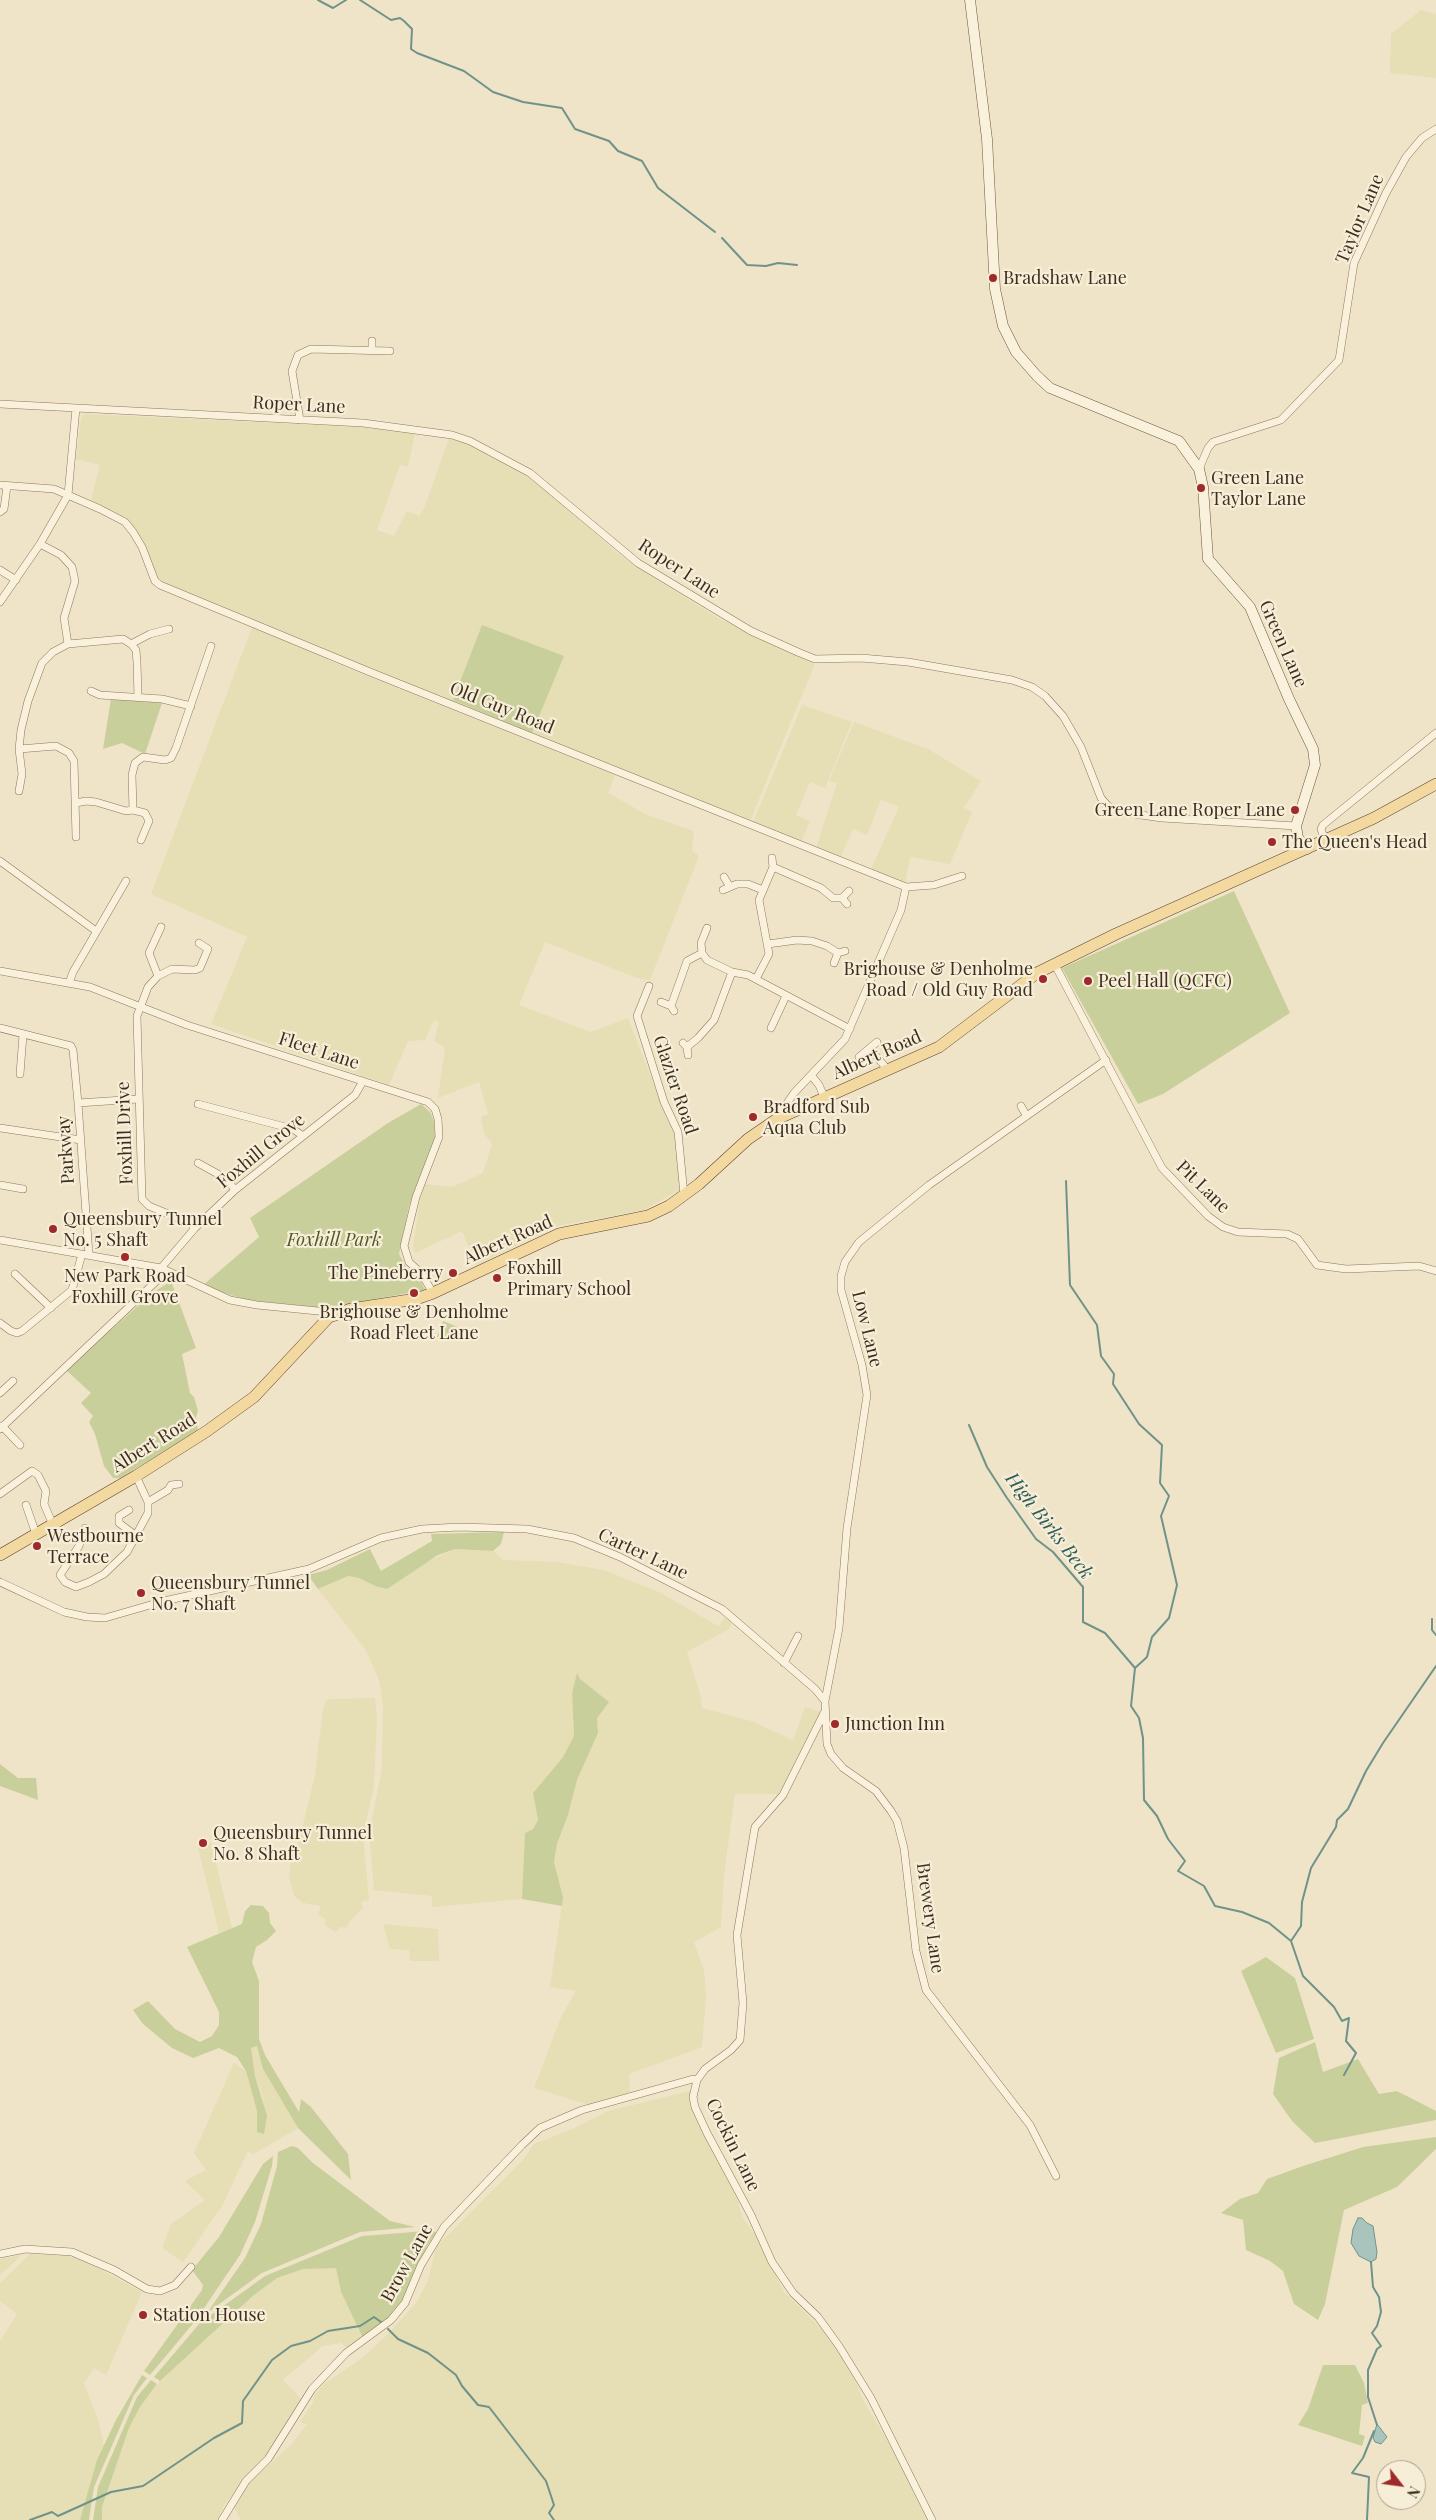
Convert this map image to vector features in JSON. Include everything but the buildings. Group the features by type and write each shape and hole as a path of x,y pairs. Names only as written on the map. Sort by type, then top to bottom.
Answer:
{"main road":[{"name":"Albert Road","path":"0,1555 136,1476 254,1398 329,1317 351,1309 416,1299 559,1234 648,1216 699,1184 748,1139 777,1119 939,1047 1037,973 1116,934 1325,841 1436,784"}],"street":[{"name":"Green Lane","path":"970,0 987,139 997,310 1008,339 1037,376 1050,388 1119,418 1172,438 1184,446 1199,469 1203,487 1208,559 1250,607 1289,699 1314,749 1315,765 1296,826"},
{"name":"Taylor Lane","path":"1199,469 1208,448 1213,442 1281,420 1339,360 1354,263 1386,193 1406,157 1422,138 1436,130"},
{"path":"372,341 372,350"},
{"path":"300,420 292,371 298,355 311,349 390,351"},
{"name":"Roper Lane","path":"0,404 363,423 452,435 470,441 530,473 638,563 735,622 800,653 815,659 861,658 908,662 1012,680 1032,688 1045,696 1063,716 1080,747 1101,798 1108,806 1120,812 1162,818 1296,826"},
{"path":"0,602 40,544 68,494 76,408"},
{"path":"0,512 4,509 4,485"},
{"name":"Old Guy Road","path":"4,485 54,489 125,522 142,546 155,581 168,589 906,887 934,885 962,876"},
{"path":"40,544 61,555 72,567 75,581 64,618 68,644"},
{"path":"0,570 16,580"},
{"path":"131,644 150,634 169,629"},
{"path":"18,791 22,774 19,749 24,716 39,671 47,657 68,644 123,639 131,644 136,656 138,697"},
{"path":"133,810 132,775 135,763 143,757 165,760 170,758 191,706 211,646"},
{"path":"91,691 100,695 162,699 191,706"},
{"path":"1325,841 1321,829 1324,825 1436,733"},
{"path":"19,749 56,746 69,753 74,761 76,837"},
{"path":"76,803 86,801 126,811 133,810 145,813 149,821 141,840"},
{"path":"1296,826 1298,838 1306,849"},
{"path":"756,979 769,954 759,900 773,867 772,858"},
{"path":"0,861 96,932"},
{"path":"773,867 821,888 833,898 842,898 849,890"},
{"path":"724,877 730,887"},
{"path":"69,983 126,881"},
{"path":"723,890 748,884 763,890"},
{"path":"777,1119 790,1099 845,1039 901,910 906,887"},
{"path":"842,898 847,904"},
{"path":"158,976 149,953 161,928"},
{"path":"711,938 705,931 701,943 702,953 713,964 756,979 850,1029"},
{"path":"768,944 797,940 812,941 842,952 834,963"},
{"path":"140,1005 158,976 172,969 195,970 200,968 211,949 199,943"},
{"path":"661,1002 673,1009 687,962 702,953"},
{"name":"Pit Lane","path":"1055,965 1162,1168 1208,1216 1223,1227 1238,1232 1288,1234 1298,1239 1317,1265 1346,1269 1419,1266 1436,1271"},
{"name":"Fleet Lane","path":"0,971 90,987 187,1025 428,1102 434,1109 438,1119 439,1137 416,1197 404,1246 409,1262 421,1273 432,1293"},
{"path":"686,1048 714,1020 732,972"},
{"name":"Glazier Road","path":"649,986 636,1016 664,1102 678,1132 684,1195"},
{"path":"771,1028 786,996"},
{"name":"Foxhill Drive","path":"140,1005 137,1016 142,1200 149,1206 190,1223 195,1228"},
{"path":"0,1028 23,1035 20,1074"},
{"name":"Parkway","path":"0,1323 16,1333 27,1328 75,1287 85,1254 81,1140 73,1050 71,1046 23,1035"},
{"path":"859,1057 877,1042"},
{"path":"870,1049 888,1070"},
{"name":"Low Lane","path":"825,1701 839,1628 847,1528 867,1395 862,1365 841,1290 841,1276 845,1262 859,1242 887,1218 1026,1115 1106,1060"},
{"path":"811,1075 819,1085 825,1099"},
{"name":"Foxhill Grove","path":"1,1427 164,1270 195,1228 235,1190 355,1094 362,1081"},
{"path":"78,1104 138,1099"},
{"path":"198,1104 293,1129 303,1136"},
{"path":"1021,1106 1026,1115"},
{"path":"0,1128 81,1140"},
{"path":"198,1163 227,1179 235,1190"},
{"path":"0,1185 23,1188"},
{"path":"0,1240 85,1254 164,1270 230,1300 257,1306 328,1312 329,1317"},
{"path":"27,1272 18,1277 51,1308"},
{"path":"1,1390 13,1381"},
{"path":"1,1427 20,1445"},
{"path":"0,1494 32,1471 38,1475 46,1492 44,1504 54,1525"},
{"path":"84,1528 80,1546 58,1575 65,1582 76,1587 104,1574 127,1552 148,1513 148,1502 136,1476"},
{"path":"148,1502 168,1490 171,1485 179,1484"},
{"path":"26,1505 36,1534"},
{"path":"129,1510 119,1516 119,1522 135,1535"},
{"name":"Carter Lane","path":"0,1582 38,1602 64,1612 87,1618 105,1618 186,1596 309,1569 381,1538 398,1534 422,1529 527,1529 574,1538 620,1557 722,1609 815,1689 825,1701"},
{"path":"784,1663 798,1636"},
{"path":"825,1701 825,1713"},
{"name":"Cockin Lane","path":"825,1713 783,1795 755,1827 738,1935 743,2003 740,2040 731,2050 705,2069 697,2080 693,2092 695,2107 772,2262 793,2293 818,2317 872,2398 932,2520"},
{"name":"Brewery Lane","path":"825,1713 827,1744 834,1759 876,1790 897,1821 904,1848 916,1951 926,1990 1030,2125 1056,2176"},
{"name":"Brow Lane","path":"222,2520 246,2482 268,2459 312,2389 346,2353 391,2320 405,2303 421,2265 444,2227 540,2128 582,2110 693,2079 697,2080"},
{"path":"0,2254 25,2250 72,2252 114,2270 147,2289 160,2291 175,2285 190,2267"}],"shaded area":[{"path":"1421,10 1436,14 1436,78 1390,73 1391,34"},
{"path":"84,414 361,427 415,434 408,467 400,465 377,530 394,536 407,511 419,516 425,506 449,438 468,443 504,461 535,481 621,556 662,583 720,619 815,664 750,821 331,653 328,660 615,775 608,793 647,815 694,831 692,851 699,856 650,980 637,978 545,942 519,1005 591,1032 628,1018 668,1121 676,1134 680,1166 679,1190 644,1210 557,1226 476,1265 462,1231 415,1253 413,1247 420,1197 425,1184 452,1187 483,1173 492,1144 484,1133 481,1117 488,1114 479,1082 438,1098 445,1048 434,1041 439,1022 434,1020 425,1040 408,1041 389,1085 211,1024 247,937 151,894 254,622 161,582 156,576 145,545 127,518 91,500 100,465 76,459 81,418"},
{"path":"802,705 852,722 825,788 810,782 796,815 810,821 801,842 753,822"},
{"path":"854,722 928,749 981,781 964,808 972,812 950,864 910,857 905,883 873,871 872,867 899,807 881,800 867,835 853,829 840,858 816,848 837,783 829,781"},
{"path":"455,1549 493,1551 504,1560 557,1562 604,1570 659,1592 718,1626 725,1618 732,1622 729,1629 687,1652 701,1697 702,1708 751,1721 793,1740 805,1707 821,1712 784,1787 778,1794 735,1794 724,1875 721,1927 694,1942 704,1971 706,1996 702,2047 629,2074 630,2092 589,2105 534,2088 561,2017 576,1991 550,1987 563,1897 554,1862 557,1844 568,1815 577,1780 598,1733 597,1718 577,1674 572,1693 574,1736 563,1757 533,1793 538,1820 533,1829 525,1833 522,1899 432,1907 432,1896 374,1890 369,1834 382,1768 383,1705 379,1680 365,1649 318,1589 347,1576 359,1578 375,1586"},
{"path":"375,1698 377,1717 374,1787 363,1834 369,1900 361,1902 363,1908 346,1928 340,1927 336,1932 324,1925 326,1920 318,1914 321,1906 303,1903 294,1896 289,1876 292,1849 297,1849 315,1775 323,1709 326,1701 330,1699"},
{"path":"197,1843 204,1845 211,1843 232,1928 219,1933"},
{"path":"383,1924 438,1929 439,1961 410,1961 409,1950 390,1949"},
{"path":"257,2046 263,2069 298,2128 252,2155 248,2151 222,2206 183,2262 162,2248 171,2224 205,2200 185,2181 206,2170 194,2153 234,2063 246,2071 257,2111 257,2131 264,2133 263,2097 255,2076 250,2048"},
{"path":"694,2090 692,2109 733,2183 742,2217 757,2237 784,2292 833,2340 855,2380 864,2402 892,2448 928,2520 241,2520 233,2506 250,2482 292,2444 307,2424 300,2422 313,2402 314,2396 324,2384 358,2361 384,2338 416,2303 428,2281 436,2247 523,2160 534,2144 575,2128 608,2111"},
{"path":"30,2254 69,2256 85,2261 142,2292 106,2375 94,2368 84,2384 98,2419 104,2446 80,2520 0,2520 0,2341 17,2314 0,2301 0,2283"},
{"path":"22,2255 0,2275 0,2259"},
{"path":"336,2267 341,2292 363,2338 347,2348 341,2343 323,2346 283,2380 302,2400 263,2458 224,2505 217,2520 102,2520 102,2507 129,2428 140,2407 160,2381 254,2295 277,2278 303,2269"}],"green space":[{"path":"482,625 564,656 532,733 453,700"},
{"path":"111,699 162,703 145,754 122,743 103,749"},
{"path":"1234,891 1290,1013 1163,1094 1138,1104 1062,968"},
{"name":"Foxhill Park","path":"421,1104 430,1112 434,1121 435,1138 409,1206 399,1254 406,1267 418,1275 425,1290 325,1308 247,1300 202,1286 259,1237 250,1218 388,1123"},
{"path":"171,1281 196,1348 182,1354 190,1393 194,1397 198,1411 196,1417 198,1431 120,1478 113,1478 104,1466 95,1434 89,1422 93,1416 81,1403 91,1393 66,1370 151,1294"},
{"path":"443,1321 465,1330 464,1334 454,1341 437,1337"},
{"path":"504,1532 501,1544 493,1551 455,1549 438,1555 387,1589 375,1586 359,1578 348,1576 318,1589 308,1575 327,1570 370,1549 381,1571 432,1541 431,1534"},
{"path":"577,1673 580,1679 609,1702 597,1718 598,1733 577,1780 568,1815 557,1844 554,1862 563,1897 562,1906 522,1899 525,1833 533,1829 538,1820 533,1793 563,1757 574,1736 572,1693"},
{"path":"0,1764 18,1778 36,1778 38,1800 0,1786"},
{"path":"251,1905 263,1906 269,1913 270,1923 276,1931 256,1947 252,1962 259,1981 259,2039 265,2055 299,2112 301,2099 311,2107 348,2154 351,2180 298,2128 263,2069 257,2046 251,2048 255,2076 267,2116 264,2134 257,2132 257,2111 246,2071 237,2057 219,2048 193,2058 172,2048 143,2024 133,2010 148,2001 175,2029 200,2042 212,2036 219,2025 219,2012 187,1947 242,1924 245,1911"},
{"path":"1266,1957 1295,1978 1314,2039 1276,2053 1241,1971"},
{"path":"1315,2042 1323,2072 1358,2059 1379,2094 1397,2091 1436,2111 1436,2120 1315,2143 1292,2121 1273,2094 1279,2058"},
{"path":"1436,2137 1436,2149 1397,2187 1344,2210 1325,2304 1318,2320 1294,2304 1283,2271 1270,2261 1246,2250 1243,2220 1221,2213 1240,2199 1258,2193 1267,2179 1303,2166 1363,2147"},
{"path":"292,2146 298,2148 313,2163 390,2221 415,2227 360,2232 262,2273 207,2313 245,2258 261,2224 277,2166 278,2152"},
{"path":"273,2156 272,2166 255,2222 240,2255 196,2320 150,2375 144,2371 202,2290 203,2285 192,2270 219,2237 263,2164"},
{"path":"426,2231 437,2232 427,2246 401,2304 388,2318 363,2338 341,2292 336,2268 303,2269 277,2278 254,2295 160,2381 154,2377 200,2323 265,2276 362,2236"},
{"path":"1323,2365 1355,2365 1364,2383 1368,2403 1362,2405 1359,2434 1365,2436 1362,2446 1298,2425 1308,2409"},
{"path":"142,2375 147,2378 134,2395 94,2487 89,2520 80,2520 97,2460 116,2420"},
{"path":"151,2380 157,2384 140,2407 129,2428 102,2507 102,2520 93,2520 98,2487 137,2397"}],"water":[{"path":"1358,2218 1362,2218 1373,2226 1377,2252 1376,2259 1371,2262 1359,2256 1351,2243 1353,2229"},
{"path":"1377,2424 1387,2437 1381,2444 1375,2442 1373,2438"}],"waterway":[{"path":"318,0 333,8 346,0"},
{"path":"360,0 391,20 400,18 404,21 412,29 411,49 417,53 464,71 493,92 523,102 562,108 575,129 609,141 618,151 642,161 658,188 715,232"},
{"path":"722,238 747,265 766,266 778,263 797,265"},
{"path":"1066,1181 1070,1285 1097,1325 1101,1356 1114,1374 1113,1384 1139,1424 1162,1445 1160,1483 1169,1496 1161,1516 1177,1585 1169,1618 1152,1637 1147,1657 1135,1668"},
{"name":"High Birks Beck","path":"969,1425 987,1467 1007,1498 1036,1539 1053,1552 1083,1587 1083,1622 1105,1633 1135,1668 1131,1706 1139,1718 1143,1738 1144,1800 1157,1816 1168,1839 1185,1861 1178,1871 1204,1886 1215,1906 1242,1912 1269,1923 1291,1941 1303,1976 1334,2007 1342,2021 1349,2018 1346,2041 1356,2053 1344,2075"},
{"path":"1432,1619 1432,1630 1436,1635"},
{"path":"1291,1941 1301,1926 1302,1902 1311,1868 1336,1827 1337,1820 1348,1809 1366,1771 1383,1743 1436,1666"},
{"name":"High Birks Beck","path":"1371,2262 1373,2287 1379,2297 1381,2312 1377,2326 1372,2333 1381,2346 1377,2349 1368,2370 1368,2397 1377,2425"},
{"path":"30,2520 52,2512 58,2516 111,2492 143,2486 214,2438 242,2423 243,2401 272,2360 291,2346 310,2341 328,2331 360,2326 374,2317 381,2322"},
{"path":"388,2329 398,2339 428,2353 456,2375 462,2386 478,2405 489,2407 546,2481 554,2505 549,2513 554,2520"},
{"name":"High Birks Beck","path":"1367,2520 1369,2477 1352,2473 1363,2458 1374,2431"}],"place":[{"name":"Bradshaw Lane","path":"993,278"},
{"name":"Green Lane Taylor Lane","path":"1201,488"},
{"name":"Green Lane Roper Lane","path":"1295,810"},
{"name":"The Queen's Head","path":"1272,842"},
{"name":"Brighouse & Denholme Road / Old Guy Road","path":"1043,979"},
{"name":"Peel Hall (QCFC)","path":"1088,981"},
{"name":"Bradford Sub Aqua Club","path":"753,1117"},
{"name":"Queensbury Tunnel No. 5 Shaft","path":"53,1229"},
{"name":"New Park Road Foxhill Grove","path":"125,1257"},
{"name":"The Pineberry","path":"453,1273"},
{"name":"Foxhill Primary School","path":"497,1278"},
{"name":"Brighouse & Denholme Road Fleet Lane","path":"414,1293"},
{"name":"Westbourne Terrace","path":"37,1546"},
{"name":"Queensbury Tunnel No. 7 Shaft","path":"141,1593"},
{"name":"Junction Inn","path":"835,1724"},
{"name":"Queensbury Tunnel No. 8 Shaft","path":"203,1843"},
{"name":"Station House","path":"143,2315"}]}
